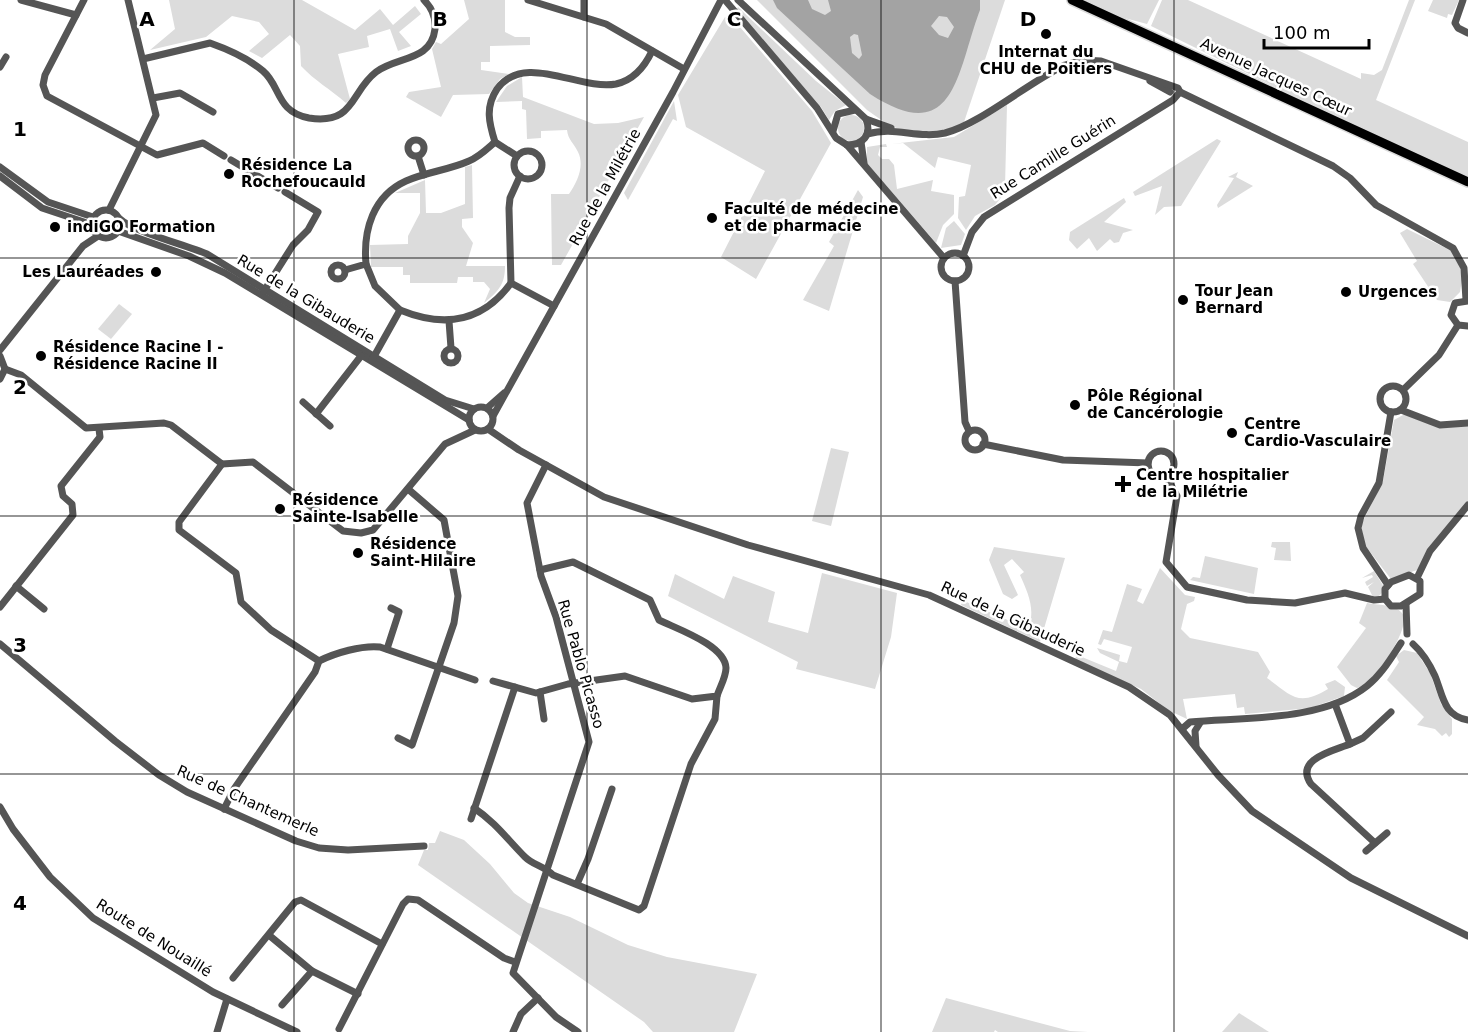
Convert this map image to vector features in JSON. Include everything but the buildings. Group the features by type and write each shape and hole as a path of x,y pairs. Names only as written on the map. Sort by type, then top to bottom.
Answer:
{"main road":[{"name":"Avenue Jacques Cœur","path":"1072,0 1468,182"}],"street":[{"path":"21,0 76,15"},
{"path":"84,0 45,75 44,91 51,100 157,155 203,143 318,212 308,230 299,236 263,292"},
{"path":"109,210 154,122 153,98 128,0"},
{"path":"143,59 210,43 264,71 278,97 296,113 305,117 327,118 351,105 375,72 417,56 430,45 435,24 431,8 424,0"},
{"path":"528,0 606,24 684,69"},
{"path":"584,0 584,17"},
{"path":"723,0 817,108 839,141 847,145 865,165 944,258"},
{"name":"Rue de la Milétrie","path":"493,416 723,0"},
{"path":"736,0 763,28 771,32 866,119 901,132"},
{"path":"1462,0 1455,22 1458,28 1468,33"},
{"path":"517,156 495,142 489,117 490,104 501,85 511,77 534,73 614,84 636,73 652,51"},
{"path":"0,67 6,57"},
{"path":"847,145 861,142 868,134 882,130 928,135 957,129 1054,70 1072,62 1101,61 1138,73 1333,166 1350,178 1376,206 1453,248 1464,268 1467,300 1455,303 1451,311 1452,319 1458,326 1468,326"},
{"name":"Rue Camille Guérin","path":"963,256 972,232 984,218 1175,92"},
{"path":"153,98 180,93 213,112"},
{"path":"833,131 838,114 855,110"},
{"path":"866,119 868,134"},
{"path":"495,142 467,162 424,175 396,187 377,206 367,228 366,264 375,286 400,310 422,318 449,321 482,310 496,300 511,283 509,208 520,176"},
{"path":"861,142 865,165"},
{"path":"525,151 533,152 541,162 537,175 529,178 520,176 514,167 517,156 525,151"},
{"path":"417,156 424,175"},
{"path":"0,167 48,202 93,218"},
{"path":"0,176 42,208 84,222 93,228 98,236 107,238 118,231 120,219 109,210 100,211 93,218 93,228"},
{"name":"Rue de la Gibauderie","path":"120,219 130,227 207,254 361,356 372,359 445,400 474,409"},
{"name":"Rue de la Gibauderie","path":"118,231 209,265 263,292 469,420"},
{"path":"0,350 83,246 98,236"},
{"path":"956,253 963,256 968,262 968,271 964,278 955,281 947,279 942,272 941,264 944,258 956,253"},
{"path":"345,270 366,264"},
{"path":"955,281 965,422 969,431"},
{"path":"511,283 554,306"},
{"path":"372,359 400,310"},
{"path":"449,321 451,348"},
{"path":"1403,390 1439,355 1458,326"},
{"path":"0,356 5,369 0,379"},
{"path":"316,414 361,356"},
{"path":"5,369 21,375 86,428 99,429 156,423 171,425 222,464 253,462 333,525 351,533 373,530 446,444 475,430 488,429 493,416 487,408 474,409 469,420 475,430"},
{"path":"1401,410 1407,400 1403,390 1393,386 1382,394 1382,405 1391,412 1401,410 1440,425 1468,423"},
{"name":"Rue de la Milétrie","path":"487,408 510,387"},
{"path":"303,402 330,426"},
{"path":"1385,599 1388,585 1363,548 1358,528 1361,516 1379,483 1391,412"},
{"path":"0,607 73,515 72,504 63,496 61,486 100,437 99,429"},
{"name":"Rue de la Gibauderie","path":"488,429 546,465 604,496 687,526 940,599 1129,687 1170,715 1225,783 1252,810 1328,864 1468,936"},
{"path":"969,431 965,439 968,447 976,449 983,444 1063,459 1148,463"},
{"path":"969,431 981,432 983,444"},
{"path":"1148,463 1156,452 1167,453 1174,463 1172,470 1166,476"},
{"path":"1148,463 1155,475 1166,476"},
{"path":"222,464 179,522 179,530 236,573 241,602 263,623 319,661"},
{"name":"Rue Pablo Picasso","path":"515,962 588,750 588,735 540,570 527,503 546,465"},
{"path":"1166,476 1177,496 1166,562 1187,587 1267,603 1313,600 1344,593 1374,600 1385,599 1396,607 1406,604 1420,594 1421,586 1417,578"},
{"path":"398,738 412,745 454,623 458,590 444,520 408,489"},
{"path":"1417,578 1430,551 1468,505"},
{"path":"474,808 494,822 530,861 547,869 553,875 639,910 644,906 691,764 715,719 717,696 725,672 723,659 716,649 659,620 650,600 573,562 540,570"},
{"path":"1388,585 1404,576 1417,578"},
{"path":"16,586 44,609"},
{"path":"1406,604 1407,634"},
{"path":"387,649 399,612 391,608"},
{"path":"1170,715 1200,723 1314,710 1335,704 1371,682 1401,643"},
{"name":"Rue de Chantemerle","path":"0,644 159,775 187,792 296,841 319,848 348,850 424,846"},
{"path":"1413,644 1433,670 1446,707 1453,715 1468,720"},
{"path":"319,661 368,647 387,649 475,680"},
{"path":"224,809 234,789 315,672 319,661"},
{"path":"493,681 540,692 625,675 692,699 717,696"},
{"path":"471,819 515,687"},
{"path":"540,692 544,719"},
{"path":"1335,704 1350,744"},
{"path":"1375,843 1311,784 1306,768 1313,760 1364,738 1391,712"},
{"path":"1184,730 1190,722"},
{"path":"1184,730 1200,723"},
{"path":"1197,747 1195,736 1200,723"},
{"path":"577,884 612,789"},
{"name":"Route de Nouaillé","path":"0,807 13,829 50,877 78,905 109,927 227,999 297,1032"},
{"path":"1366,851 1388,833"},
{"path":"339,1029 403,904 413,899 504,958 515,962 514,974 556,1017 579,1032"},
{"path":"233,978 238,968 270,936 295,902 302,900 382,944"},
{"path":"270,936 312,971 358,994"},
{"path":"282,1005 312,971"},
{"path":"217,1032 227,999"},
{"path":"513,1032 521,1014 538,999"}],"shaded area":[{"path":"169,0 302,0 355,30 380,9 393,25 415,6 421,14 399,32 411,46 398,51 390,29 367,36 369,47 338,54 350,99 346,103 301,66 300,46 290,35 262,58 249,51 269,34 259,22 232,16 206,37 150,50 175,29"},
{"path":"464,0 505,0 505,32 515,37 530,37 530,45 490,46 490,62 481,62 481,70 509,74 500,79 489,94 453,95 441,117 406,97 409,92 441,87 432,49 436,42 441,44 469,19"},
{"path":"757,0 1005,0 964,122 951,129 927,133 899,129 887,124 867,110"},
{"path":"773,0 808,0 812,9 825,15 831,11 828,0 980,0 980,10 958,78 949,96 937,108 920,113 898,109 870,94 777,8","holes":["939,16 947,17 954,27 948,38 939,35 931,26","854,34 858,35 862,55 859,59 852,53 850,37"]},
{"path":"1082,0 1159,0 1147,24 1117,16"},
{"path":"1162,0 1188,0 1361,79 1361,73 1374,75 1382,70 1409,0 1415,0 1376,100 1468,142 1468,176 1363,130 1151,26"},
{"path":"1433,0 1459,0 1452,15 1448,14 1447,18 1428,11"},
{"path":"738,7 816,81 846,105 835,111 829,120 821,107 736,10"},
{"path":"725,17 733,19 812,111 831,143 756,279 721,257 765,171 686,127 678,95"},
{"path":"522,77 523,97 594,124 618,123 644,117 561,265 552,265 551,194 569,194 579,174 580,157 567,130 541,131 541,138 527,139 526,110 522,109 522,101 496,102 507,86"},
{"path":"674,101 677,121 673,119 628,200 624,193"},
{"path":"1007,105 1005,187 1008,189 995,205 975,216 966,230 958,218 959,197 965,196 971,165 938,157 935,168 903,143 891,144 954,137"},
{"path":"851,115 860,119 864,128 860,137 851,141 842,137 838,128 842,119"},
{"path":"1217,139 1221,141 1181,206 1164,207 1155,215 1162,186 1135,196 1133,192"},
{"path":"886,144 887,147 880,147 878,155 882,159 889,159 894,165 897,189 933,180 931,191 954,195 954,214 943,225 936,243 867,163 867,147"},
{"path":"472,165 473,218 462,219 462,227 473,243 466,266 505,266 504,278 494,295 484,303 490,289 484,282 473,282 473,277 458,277 457,283 410,283 410,275 403,275 403,267 371,267 370,245 408,244 408,236 420,213 420,193 395,193 425,180 426,213 441,213 465,204 465,167"},
{"path":"1238,172 1236,177 1253,186 1218,208 1217,205 1234,178 1228,177"},
{"path":"858,190 863,197 829,311 803,300 834,246 829,242"},
{"path":"1124,198 1126,202 1104,222 1133,230 1123,233 1119,242 1114,243 1110,239 1097,251 1089,238 1077,249 1069,240 1070,232"},
{"path":"954,221 965,234 961,245 941,248 946,228"},
{"path":"1407,229 1452,251 1460,266 1462,280 1460,292 1450,302 1437,300 1413,264 1417,261 1400,233"},
{"path":"119,304 132,314 111,339 98,329"},
{"path":"1405,414 1442,428 1468,425 1468,501 1431,545 1417,570 1391,579 1364,544 1361,525 1383,481 1394,420"},
{"path":"831,448 849,452 831,526 812,521"},
{"path":"1272,542 1290,542 1291,561 1274,560 1276,548 1271,547"},
{"path":"994,547 1065,558 1040,642 961,605 962,600 1028,629 1031,608 1020,575 1024,572 1012,559 1004,565 1018,595 1012,599 1003,594 989,560"},
{"path":"1205,556 1258,568 1254,594 1190,580 1193,577 1200,578"},
{"path":"1160,568 1185,595 1195,597 1194,601 1187,604 1181,629 1190,638 1258,652 1270,672 1267,678 1296,697 1302,698 1318,694 1328,689 1325,684 1335,680 1345,687 1344,696 1310,708 1245,714 1244,707 1237,708 1235,694 1183,699 1187,719 1168,710 1141,689 1075,659 1077,655 1116,671 1119,662 1100,653 1097,648 1120,655 1119,661 1127,663 1132,647 1104,639 1101,645 1098,644 1103,630 1112,632 1127,584 1142,589 1137,601 1143,604"},
{"path":"1374,571 1384,587 1382,593 1376,597 1373,597 1368,587 1374,582 1367,586 1365,582 1373,577 1372,575 1362,578"},
{"path":"822,573 897,593 891,637 875,689 796,669 798,662 668,596 675,574 724,599 733,576 775,592 768,622 808,633"},
{"path":"1367,603 1395,608 1402,613 1404,620 1397,642 1382,666 1357,688 1351,685 1337,667 1366,628 1359,623"},
{"path":"1404,650 1417,653 1430,673 1441,704 1452,719 1452,734 1449,737 1446,733 1442,736 1435,729 1417,725 1424,717 1387,680 1399,662 1396,656"},
{"path":"440,831 464,840 490,864 514,893 528,903 570,917 628,945 667,957 757,974 734,1032 653,1032 644,1022 418,865 424,850 428,850 429,843 435,843"},
{"path":"946,998 1070,1031 1088,1032 998,1032 995,1030 994,1032 932,1032"},
{"path":"1239,1013 1269,1032 1222,1032"}],"place":[{"name":"Internat du CHU de Poitiers","path":"1046,34"},
{"name":"Résidence La Rochefoucauld","path":"229,174"},
{"name":"Faculté de médecine et de pharmacie","path":"712,218"},
{"name":"indiGO Formation","path":"55,227"},
{"name":"Les Lauréades","path":"156,272"},
{"name":"Urgences","path":"1346,292"},
{"name":"Tour Jean Bernard","path":"1183,300"},
{"name":"Résidence Racine I - Résidence Racine II","path":"41,356"},
{"name":"Pôle Régional de Cancérologie","path":"1075,405"},
{"name":"Centre Cardio-Vasculaire","path":"1232,433"},
{"name":"Centre hospitalier de la Milétrie","path":"1123,484"},
{"name":"Résidence Sainte-Isabelle","path":"280,509"},
{"name":"Résidence Saint-Hilaire","path":"358,553"}]}
